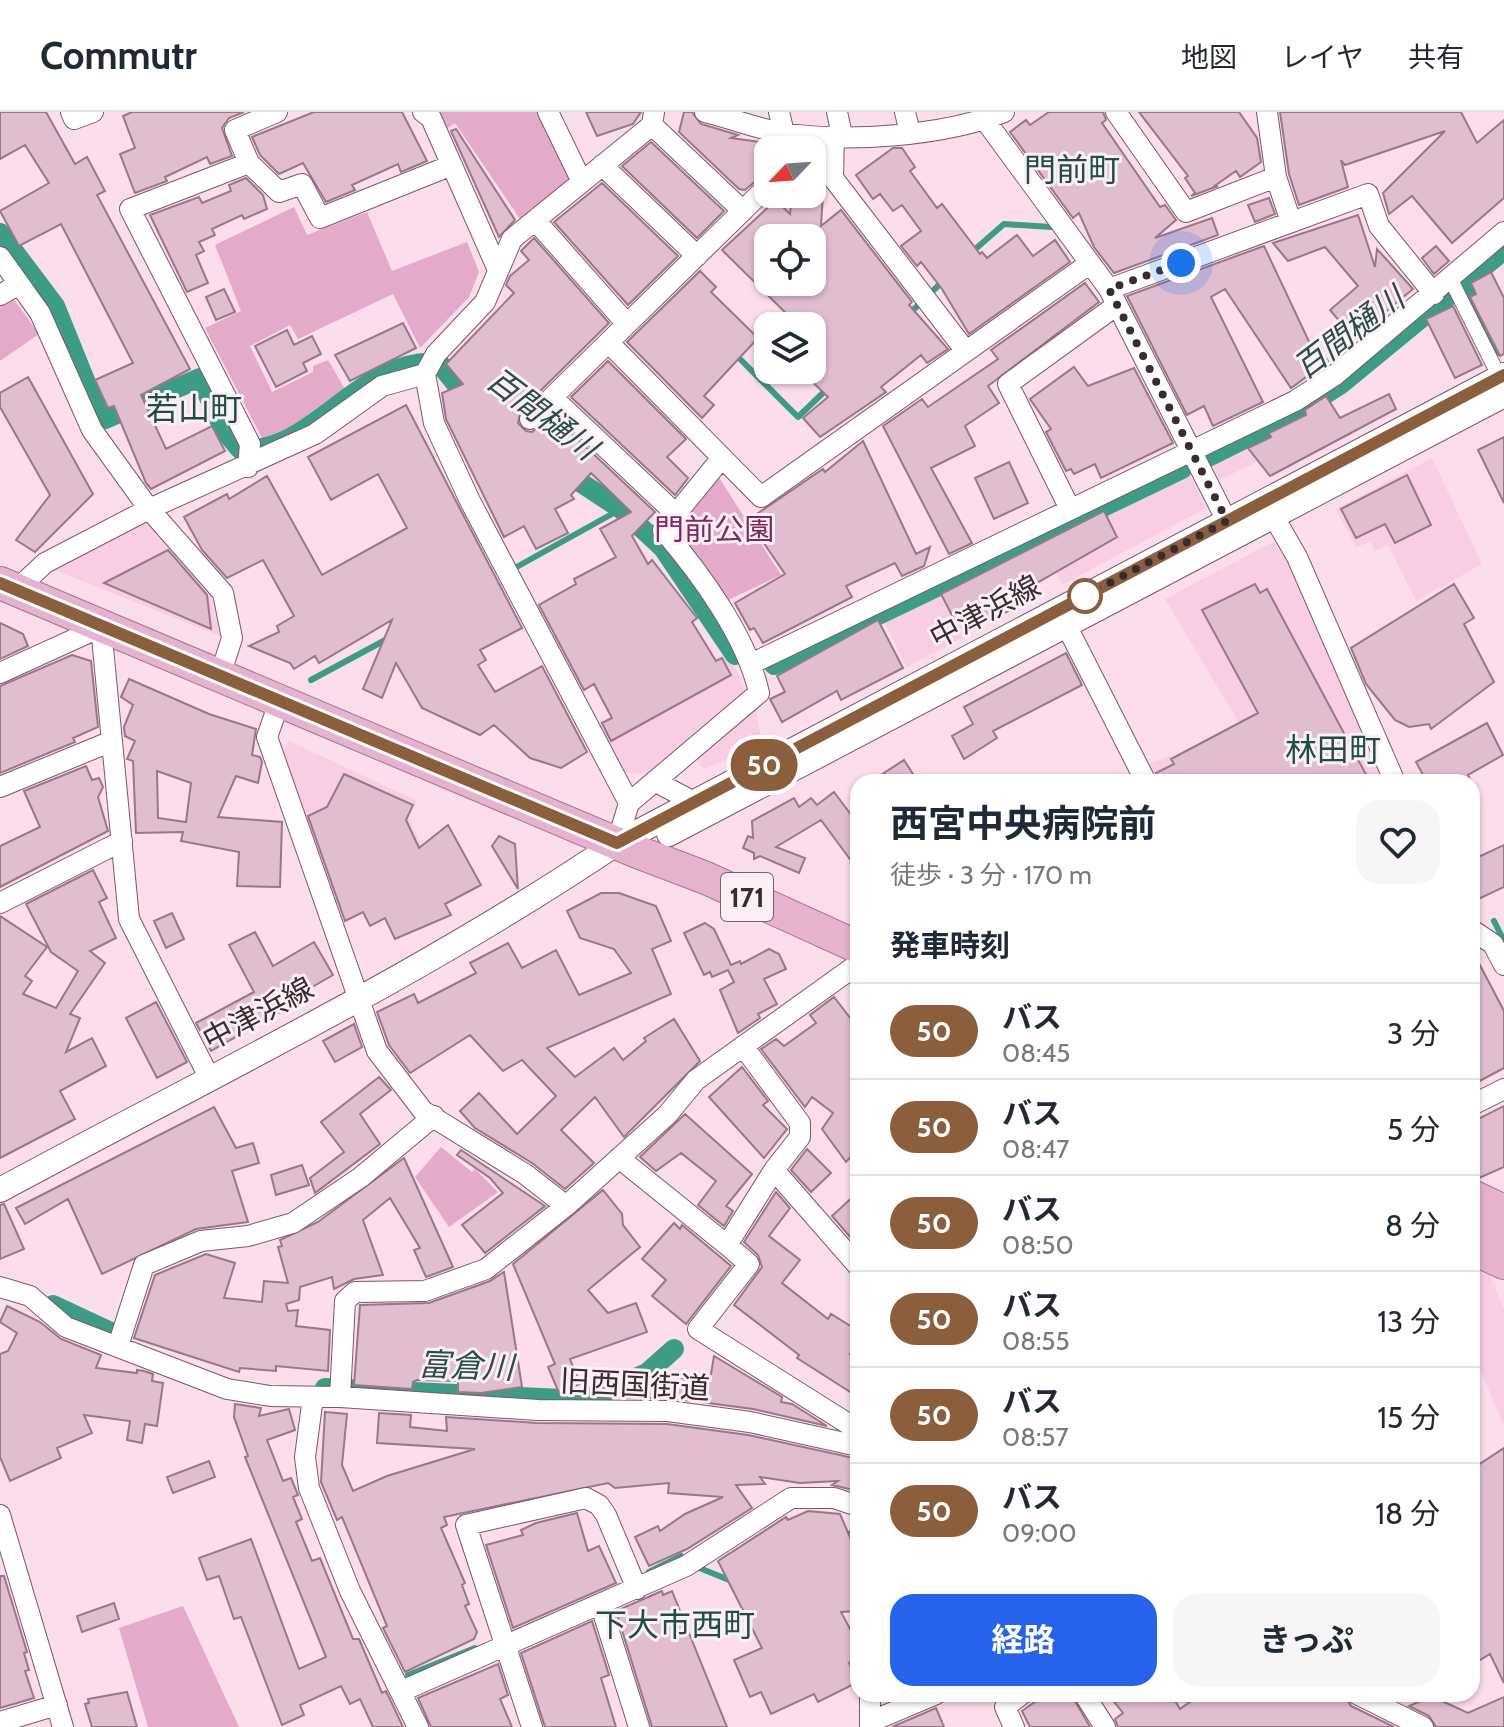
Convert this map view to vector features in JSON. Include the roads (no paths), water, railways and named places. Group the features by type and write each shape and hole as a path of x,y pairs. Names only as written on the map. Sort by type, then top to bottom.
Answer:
{"highway":[{"name":"171","path":"8,587 706,878 850,965"},
{"path":"1480,1200 1504,1211"},
{"path":"1480,1224 1504,1235"},
{"path":"1480,1252 1504,1263"}],"street":[{"path":"71,112 74,119 93,112"},
{"path":"277,112 235,130 249,163 279,192 302,184 320,218 452,165"},
{"path":"423,112 431,118 498,270"},
{"path":"548,112 582,182"},
{"path":"705,112 768,136"},
{"path":"779,112 781,136"},
{"path":"837,112 833,178 965,350"},
{"path":"905,112 910,133"},
{"path":"826,136 947,130 1004,112"},
{"path":"1116,112 1186,212 1276,177"},
{"path":"1267,112 1276,177 1291,222"},
{"path":"984,116 1113,297 1189,452 1227,521"},
{"path":"8,587 45,563 249,455 315,434 382,386 428,367 485,302 512,239 602,165 653,118 743,211"},
{"path":"249,163 130,209 249,455"},
{"path":"602,165 697,256"},
{"path":"1070,509 1008,384 1113,297 1291,222 1368,194 1379,226 1449,288 1499,370"},
{"path":"530,419 754,200"},
{"path":"535,220 627,324"},
{"path":"753,663 1308,392 1449,288 1504,232"},
{"path":"0,257 40,313 92,430 149,509 223,593 232,638 220,676"},
{"path":"609,343 720,460 761,497 1089,264"},
{"path":"0,295 19,284"},
{"path":"428,367 434,423 470,501 629,803 626,847"},
{"name":"中津浜線","path":"626,847 694,802 1063,618 1227,521 1270,510 1499,370"},
{"name":"中津浜線","path":"0,1190 356,998 626,847 1270,510 1504,395"},
{"path":"553,398 676,514"},
{"path":"629,803 759,693 753,663 689,560 663,530 720,460"},
{"path":"1270,510 1297,557 1364,719 1391,774"},
{"path":"1063,618 1142,774"},
{"path":"0,673 101,627 129,919 209,1077"},
{"path":"280,700 267,737 377,1051 423,1111 525,1174 566,1206"},
{"path":"0,787 112,741"},
{"path":"656,782 694,802"},
{"path":"0,903 122,841"},
{"path":"1480,935 1493,944 1504,965"},
{"path":"340,1392 345,1301 355,1292 425,1291 486,1269 566,1206 667,1115 696,1080 850,971"},
{"path":"727,1245 774,1170 800,1137 800,1123 743,1046"},
{"path":"1480,1101 1504,1089"},
{"path":"118,1346 144,1265 201,1241 248,1236 293,1223 352,1183 434,1116"},
{"path":"619,1158 749,1264 698,1329 850,1425"},
{"path":"774,1170 850,1257"},
{"name":"旧西国街道","path":"0,1287 30,1296 66,1327 227,1389 270,1396 313,1397 340,1392 538,1410 668,1411 792,1430 850,1444"},
{"path":"313,1397 305,1457 309,1488 350,1591 418,1727"},
{"path":"532,1727 466,1525 586,1498 599,1505 606,1515 637,1589"},
{"path":"402,1691 686,1566 791,1498 834,1498 850,1503"},
{"path":"0,1517 63,1727"},
{"path":"601,1606 639,1727"},
{"path":"870,1702 870,1724 918,1702"},
{"path":"1012,1702 1005,1707 1014,1727"},
{"path":"1089,1702 1105,1727"},
{"path":"1373,1702 1423,1727"},
{"path":"0,1722 57,1705"}],"waterway":[{"path":"972,252 1004,224 1051,227"},
{"name":"百間樋川","path":"0,233 55,306 99,415 105,419 200,378 224,430 240,449 266,447 291,438 384,374 410,365 439,363 473,405"},
{"name":"百間樋川","path":"1206,458 1296,413 1341,384 1504,250"},
{"path":"909,314 944,280"},
{"name":"百間樋川","path":"1462,284 1496,346"},
{"path":"735,354 798,417 827,389"},
{"name":"百間樋川","path":"560,469 621,509 663,548 735,655"},
{"name":"百間樋川","path":"774,665 1182,469"},
{"path":"513,569 621,509"},
{"path":"311,680 389,638"},
{"path":"1494,921 1504,941"},
{"name":"富倉川","path":"53,1305 113,1333"},
{"name":"富倉川","path":"325,1388 586,1400 647,1373 674,1349"},
{"path":"842,1536 850,1534"},
{"path":"649,1572 681,1556"},
{"path":"697,1567 734,1582"},
{"path":"408,1675 475,1648"}],"district":[{"name":"門前町","path":"1072,170"},
{"name":"若山町","path":"194,409"},
{"name":"林田町","path":"1333,750"},
{"name":"下大市西町","path":"675,1625"}],"park label":[{"name":"門前公園","path":"714,530"}]}
